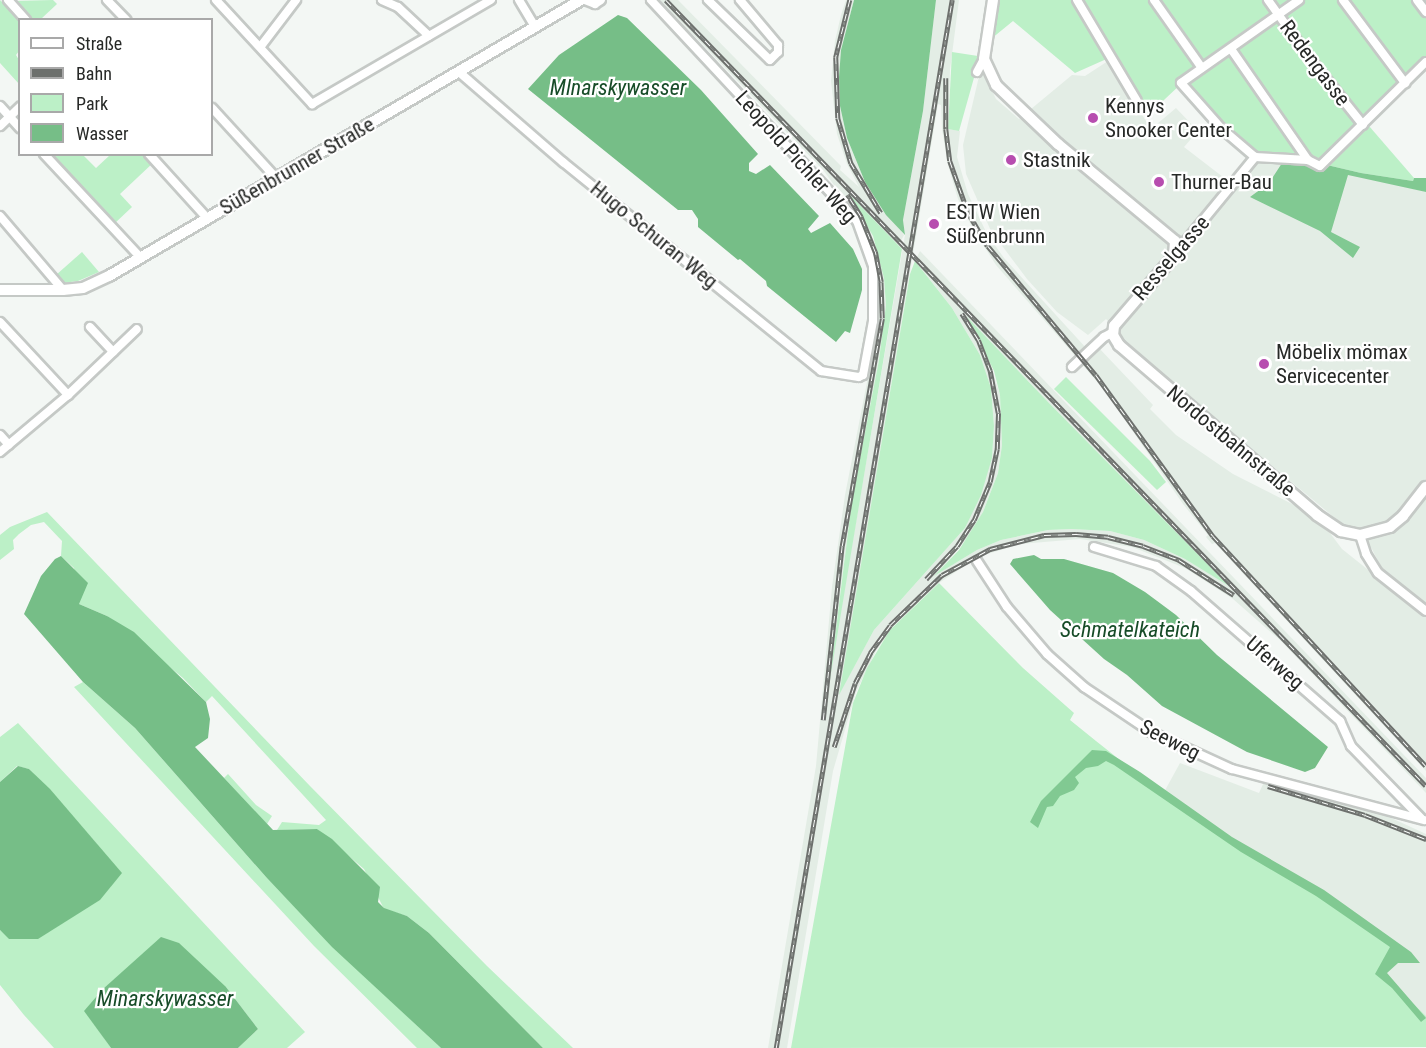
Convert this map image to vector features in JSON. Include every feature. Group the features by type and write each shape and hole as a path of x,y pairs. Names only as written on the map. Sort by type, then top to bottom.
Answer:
{"street":[{"path":"9,0 24,18"},
{"path":"107,0 124,18"},
{"path":"216,0 261,46 312,104 491,0"},
{"path":"261,46 296,0"},
{"path":"382,0 398,7 429,36"},
{"path":"519,0 535,27"},
{"path":"583,0 595,4 601,0"},
{"name":"Süßenbrunner Straße","path":"0,290 83,288 277,179 583,0"},
{"name":"Leopold Pichler Weg","path":"651,0 857,221 873,266 873,321 863,375 859,376"},
{"path":"708,0 770,60 777,52 778,45 740,0"},
{"path":"977,72 984,59 993,0"},
{"path":"1077,0 1137,101"},
{"path":"1154,0 1202,68"},
{"name":"Redengasse","path":"1268,0 1363,125"},
{"path":"1299,0 1181,83 1221,128 1255,157 1308,160"},
{"path":"1343,0 1405,83"},
{"path":"1417,0 1426,12"},
{"path":"1231,49 1313,165 1322,165 1426,62"},
{"path":"984,59 996,85 1019,110 1092,173 1172,236 1176,245"},
{"name":"Hugo Schuran Weg","path":"459,72 563,162 821,371 859,376"},
{"path":"0,106 18,126"},
{"path":"0,126 18,109"},
{"path":"213,109 277,179"},
{"path":"46,156 140,257"},
{"path":"151,156 207,218"},
{"name":"Resselgasse","path":"1113,332 1118,320 1174,256 1176,245 1186,241 1255,157"},
{"path":"0,216 63,290"},
{"path":"2,327 68,395"},
{"path":"90,327 113,352"},
{"path":"0,452 68,395 137,329"},
{"path":"1072,367 1104,337 1113,332"},
{"name":"Nordostbahnstraße","path":"1113,332 1119,345 1317,515 1341,531 1364,535"},
{"path":"0,435 9,445"},
{"path":"1426,487 1397,522 1364,535 1374,567 1426,610"},
{"name":"Uferweg","path":"1094,548 1156,566 1191,591 1338,719 1351,746 1425,821"},
{"name":"Seeweg","path":"977,561 1006,607 1053,659 1084,687 1151,732 1232,769 1425,821"}],"shaded area":[{"path":"660,0 678,0 841,166 840,170 859,187 847,164 837,134 831,81 835,41 841,15 846,0 854,0 841,50 840,106 847,138 865,182 904,235 899,245 852,198 868,224 877,251 884,278 886,305 879,360 852,500 830,674 905,235 903,220 923,111 936,0 959,0 950,70 948,129 960,131 957,157 968,194 987,234 1004,258 1087,349 1077,358 996,265 973,229 958,199 948,165 941,105 938,104 840,692 874,630 965,528 992,458 994,426 991,388 980,355 952,308 915,261 920,251 1426,778 1426,793 1281,641 1233,599 1185,568 1132,547 1080,539 1020,544 978,557 939,583 896,623 876,651 856,692 833,771 787,1048 768,1048 816,766 832,587 845,495 875,341 879,277 861,223 824,171","holes":["970,320 1226,583 1185,559 1144,540 1110,531 1071,529 1048,530 1001,540 977,550 937,574 974,530 998,473 1002,445 1000,395 986,350"]},
{"path":"854,0 936,0 923,111 903,220 905,235 886,215 865,182 847,138 840,106 841,50"},
{"path":"1108,61 1151,129 1176,108 1198,131 1184,147 1236,187 1258,160 1346,178 1349,173 1426,192 1426,604 1382,569 1372,549 1174,384 1127,343 1106,319 1088,335 1057,312 1027,279 991,231 966,174 963,145 980,72 983,72 996,99 1019,119 1072,75 1085,76"},
{"path":"1284,160 1318,169 1327,165 1413,181 1414,178 1426,178 1426,192 1348,175 1331,232 1360,247 1353,258 1320,231 1250,197 1269,183"},
{"path":"1098,347 1153,405 1150,409 1176,435 1233,474 1302,509 1330,533 1342,549 1426,616 1426,771 1215,543 1212,544 1206,537 1208,535 1183,504 1105,391 1081,363"},
{"path":"1092,750 1106,751 1140,772 1232,837 1324,890 1411,952 1420,963 1398,963 1387,973 1426,1018 1421,1022 1392,988 1375,974 1390,947 1316,896 1241,852 1106,761 1098,766 1086,768 1075,777 1079,783 1074,790 1060,796 1053,806 1047,807 1038,828 1030,822 1041,801"},
{"path":"1180,763 1259,793 1264,782 1374,810 1426,834 1426,1016 1163,794"}],"green space":[{"path":"0,0 19,18 16,55 18,83 0,63"},
{"path":"53,0 57,4 42,18 27,18 13,1"},
{"path":"999,0 1426,0 1426,62 1322,166 1255,157 1182,83 1147,116 1111,57 1075,73 1013,21 991,39"},
{"path":"952,52 978,56 979,60 959,131 948,129"},
{"path":"1369,126 1414,178 1413,181 1327,165"},
{"path":"50,156 84,156 96,168 109,156 147,156 154,162 120,194 132,207 114,224"},
{"path":"849,194 902,249 829,685 852,500 879,360 886,305 884,278 873,236"},
{"path":"82,252 99,272 78,281 63,283 56,275"},
{"path":"915,261 952,308 980,355 991,388 994,426 992,458 981,495 965,528 874,630 839,695 910,274"},
{"path":"967,317 1229,586 1185,559 1144,540 1110,531 1071,529 1048,530 1001,540 977,550 934,576 959,550 983,512 998,473 1002,445 1000,395 994,371"},
{"path":"1066,377 1150,461 1166,482 1157,490 1054,389"},
{"path":"47,512 310,786 487,966 573,1048 543,1048 429,933 407,916 384,909 364,869 317,829 277,830 282,822 319,825 326,820 212,696 206,702 183,678 107,616 79,604 74,568 61,556 62,541 44,522 31,525 19,534 13,540 14,549 0,560 0,535 10,527"},
{"path":"939,583 1023,668 1074,713 1070,720 1096,741 1163,794 1396,947 1380,972 1426,1016 1426,1047 791,1048 853,703 867,668 890,630"},
{"path":"83,682 135,728 266,877 332,946 441,1048 417,1048 314,946 74,687"},
{"path":"18,723 305,1032 287,1048 238,1048 258,1029 226,987 85,1011 111,1048 54,1048 24,1015 0,985 0,930 9,938 97,844 29,769 17,766 0,782 0,737"},
{"path":"228,774 256,805 272,816 267,824 224,778"}],"water":[{"name":"Mlnarskywasser","path":"618,15 627,18 701,90 758,154 749,163 749,171 756,174 770,165 819,216 808,229 811,233 830,223 853,249 862,269 862,290 850,333 845,331 836,342 767,286 766,281 740,259 738,260 698,227 698,219 692,210 678,210 528,89 559,55"},
{"name":"Schmatelkateich","path":"1034,555 1041,559 1064,559 1113,573 1145,592 1176,615 1217,655 1328,747 1315,768 1305,772 1247,752 1162,706 1127,675 1104,659 1050,610 1010,564 1013,559"},
{"path":"61,556 88,583 79,604 107,616 134,632 206,702 210,719 208,738 195,747 273,830 317,829 332,839 380,887 378,902 384,908 407,916 429,933 543,1048 441,1048 332,947 266,877 135,728 83,682 24,614 41,576 55,559"},
{"path":"18,766 29,769 50,789 122,873 100,900 38,939 9,939 0,930 0,782"},
{"name":"Minarskywasser","path":"161,937 179,943 226,987 258,1029 238,1048 111,1048 84,1011 103,989"}],"railway":[{"path":"666,0 1426,786"},
{"path":"850,0 836,57 838,118 851,163 881,213"},
{"path":"776,1048 952,0"},
{"path":"946,78 946,129 950,161 968,212 988,246 1096,375 1213,536 1426,766"},
{"path":"823,720 842,546 882,318 881,282 875,252 861,217 847,195"},
{"path":"926,579 957,546 974,520 990,482 997,449 998,413 990,371 978,340 962,314"},
{"path":"834,747 855,683 870,653 890,625 942,575 990,549 1044,535 1076,534 1108,537 1143,546 1179,560 1234,595"},
{"path":"1268,786 1365,815 1426,839"}],"place":[{"name":"Kennys Snooker Center","path":"1093,118"},
{"name":"Stastnik","path":"1011,160"},
{"name":"Thurner-Bau","path":"1159,182"},
{"name":"ESTW Wien Süßenbrunn","path":"934,224"},
{"name":"Möbelix mömax Servicecenter","path":"1264,364"}]}
